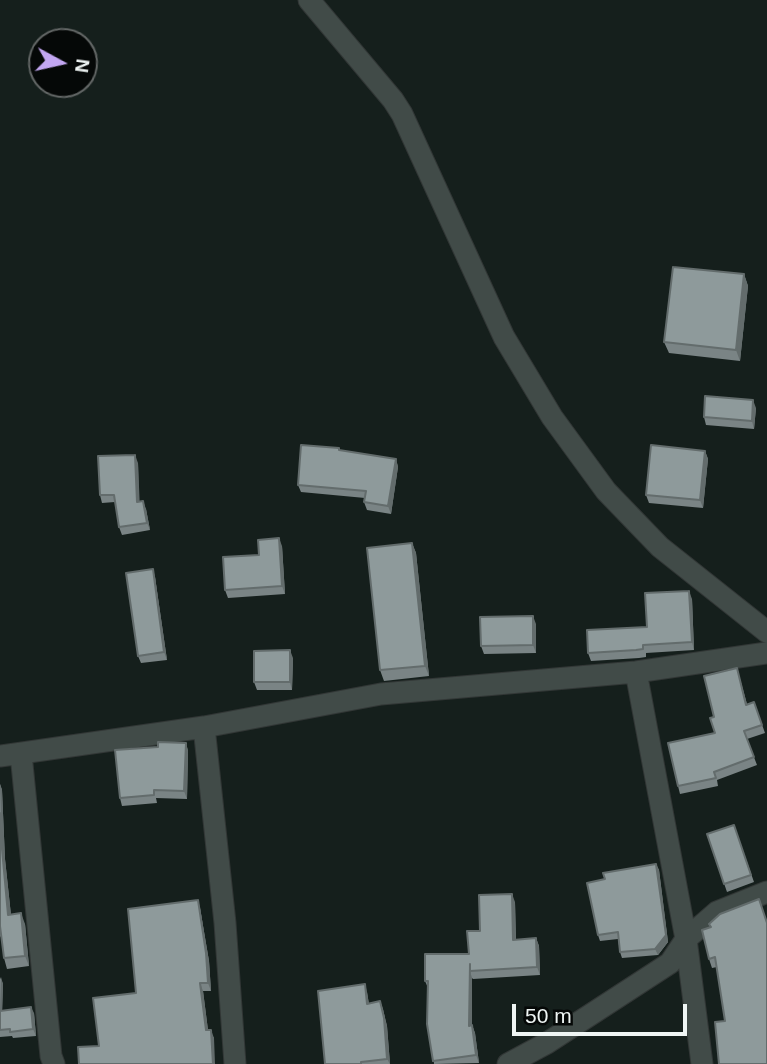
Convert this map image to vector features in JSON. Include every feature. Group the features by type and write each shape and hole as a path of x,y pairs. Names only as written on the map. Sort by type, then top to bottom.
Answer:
{"street":[{"path":"309,0 402,114 504,337 552,417 606,491 660,547 767,632"},
{"path":"54,1064 11,755 204,727 381,694 636,671 767,653"},
{"path":"636,671 686,939 702,1064"},
{"path":"204,727 225,923 235,1064"},
{"path":"508,1064 547,1043 670,963 686,939 717,912 767,892"}],"building":[{"path":"673,267 744,274 736,350 664,342"},
{"path":"705,396 753,400 752,421 704,417"},
{"path":"301,445 339,448 396,459 388,506 364,502 366,491 298,485"},
{"path":"651,445 705,451 700,500 646,495"},
{"path":"135,455 137,502 143,501 147,523 119,527 114,495 100,495 98,456"},
{"path":"279,538 282,586 225,590 223,557 259,555 258,540"},
{"path":"412,543 425,666 380,670 367,548"},
{"path":"153,569 164,652 138,656 126,573"},
{"path":"689,591 692,642 643,645 643,649 588,653 587,630 647,627 645,593"},
{"path":"533,616 533,645 481,646 480,617"},
{"path":"290,650 290,682 254,682 254,651"},
{"path":"737,668 746,705 754,702 762,725 744,731 754,757 714,772 716,778 678,786 668,743 715,733 704,676"},
{"path":"158,742 186,743 184,791 154,790 154,795 120,798 115,750 158,747"},
{"path":"0,813 8,915 21,913 25,956 4,958 0,926"},
{"path":"734,825 751,875 724,884 707,834"},
{"path":"656,864 666,935 655,949 620,952 618,932 598,935 587,883 605,879 603,873"},
{"path":"512,894 513,940 536,938 537,967 470,971 470,964 469,1026 472,1025 476,1055 433,1061 427,1024 428,981 425,981 425,954 469,954 467,931 480,931 479,895"},
{"path":"759,899 767,923 767,1064 719,1064 715,1022 725,1021 715,957 709,959 702,930 711,927 709,924 720,914"},
{"path":"198,900 208,983 200,983 206,1030 211,1030 213,1064 79,1064 78,1047 99,1046 93,998 136,993 128,909"},
{"path":"365,984 367,1004 380,1001 387,1059 361,1064 325,1064 318,991"},
{"path":"31,1007 33,1029 10,1032 10,1029 0,1030 0,1011"}]}
